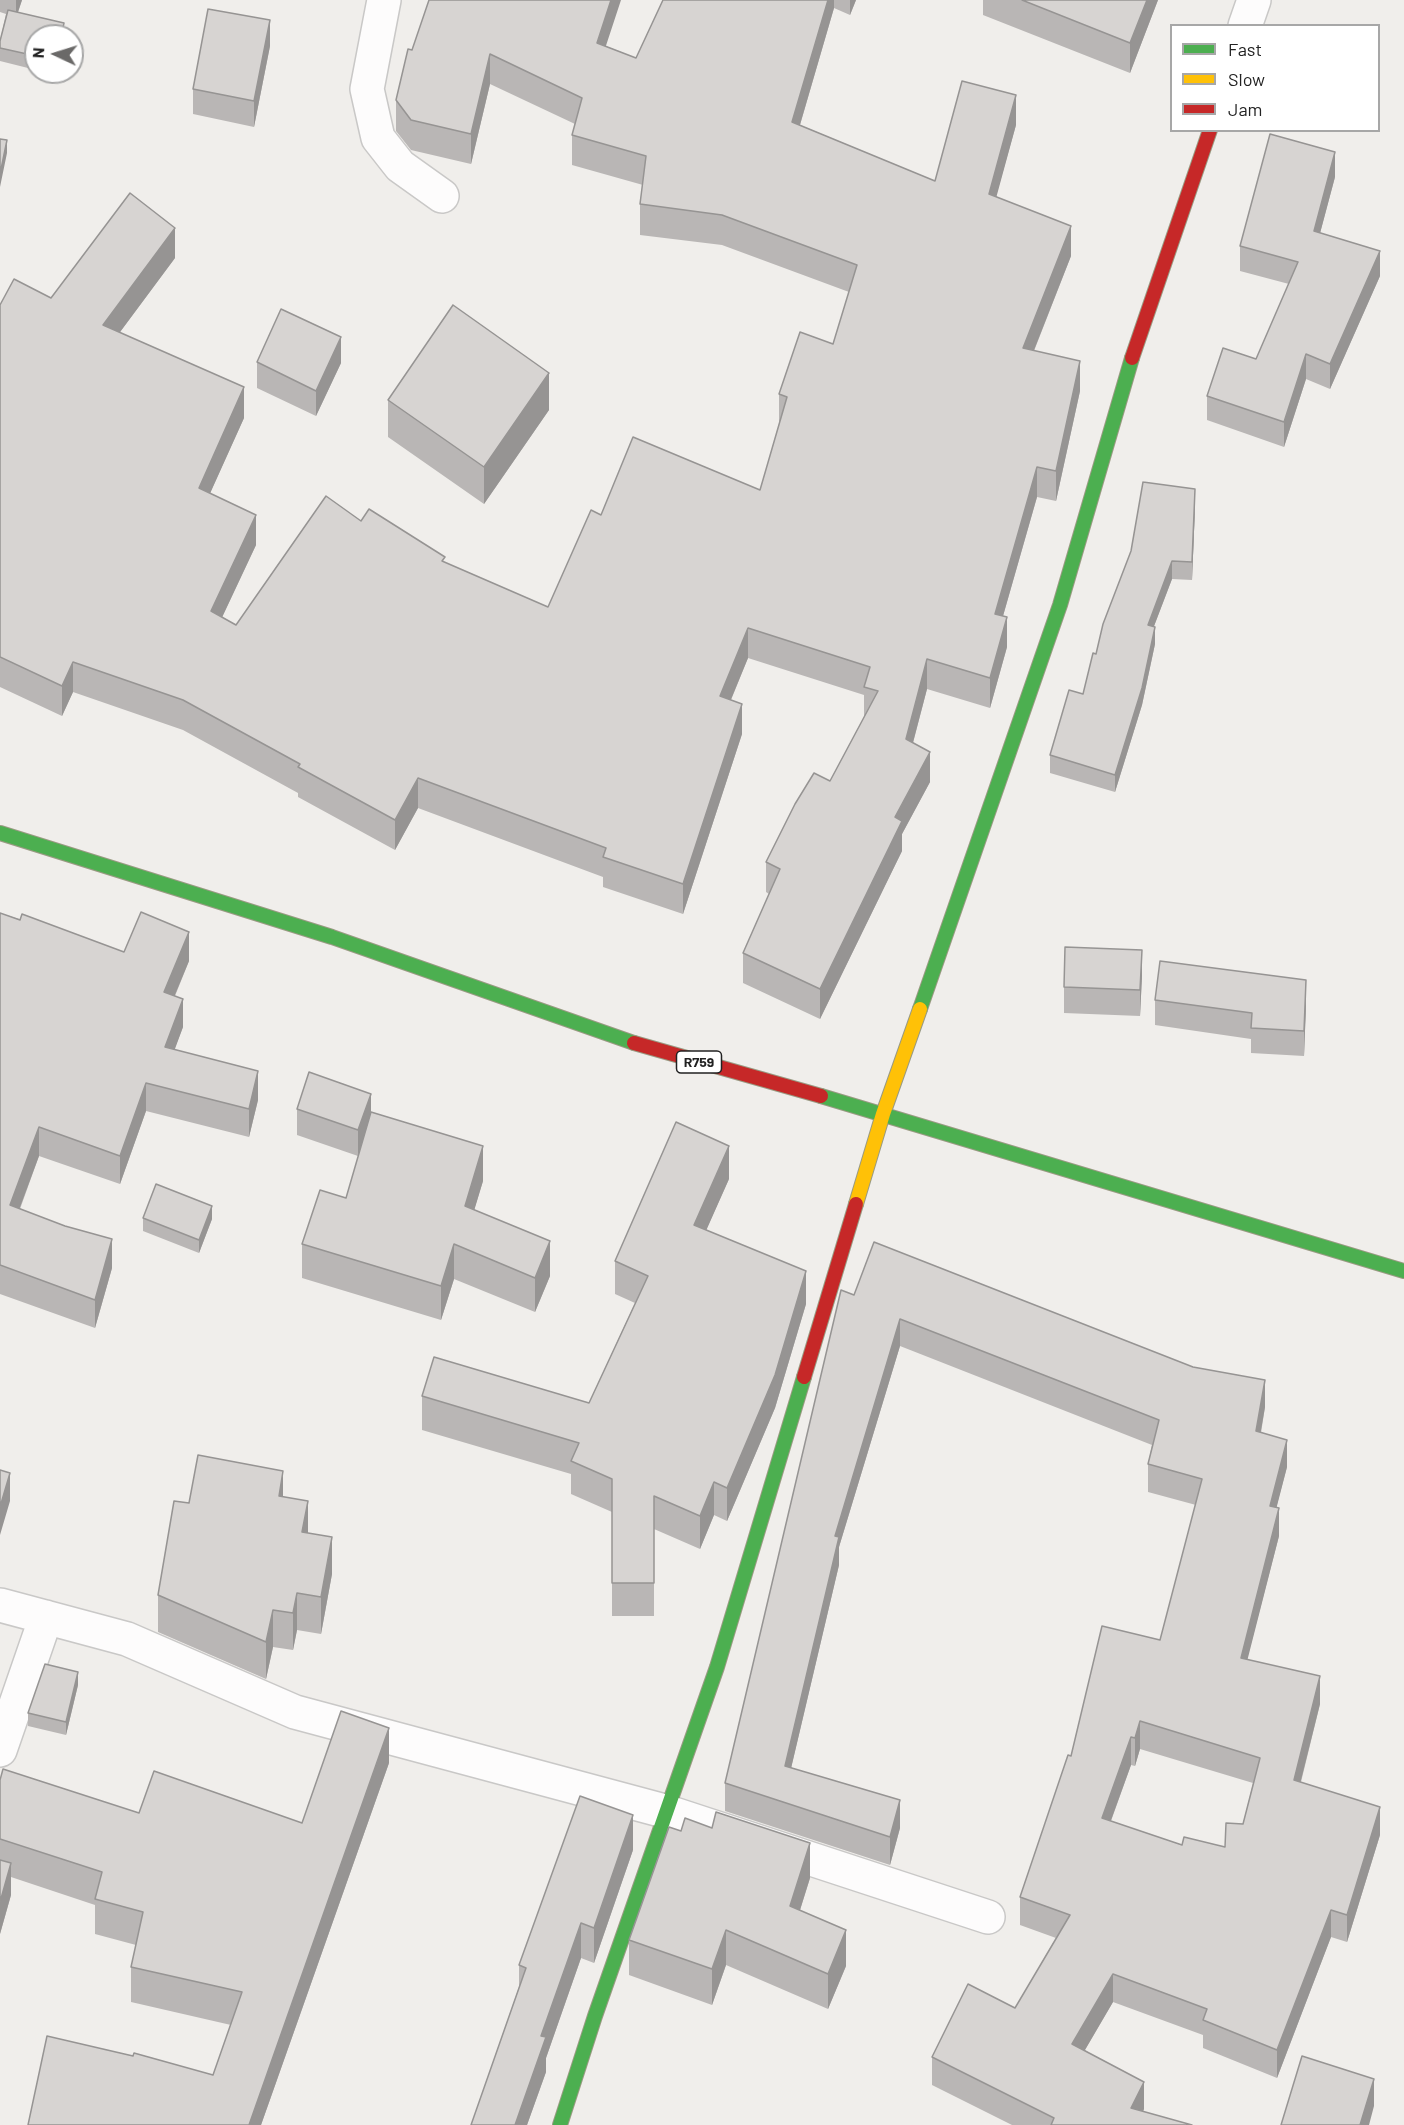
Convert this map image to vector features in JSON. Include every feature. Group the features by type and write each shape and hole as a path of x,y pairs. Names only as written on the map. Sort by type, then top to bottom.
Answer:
{"street":[{"path":"384,0 366,89 378,138 400,166 442,196"},
{"path":"1246,24 1254,0"},
{"path":"560,2125 595,2016 668,1812 752,1557 883,1114 1060,605 1125,379 1209,132"},
{"name":"R759","path":"0,832 332,937 610,1036 883,1114 1404,1271"},
{"path":"0,1605 127,1639 295,1712 668,1812 988,1917"},
{"path":"0,1750 46,1617"}],"building":[{"path":"429,0 611,0 597,43 636,58 663,0 828,0 792,122 935,181 962,81 1016,95 989,194 1071,226 1023,348 1080,361 1056,471 1037,467 995,614 1007,617 990,678 927,659 906,739 930,752 895,817 902,821 820,989 743,953 780,869 766,862 795,804 814,773 830,781 878,691 864,687 870,667 748,628 720,696 742,704 683,884 603,857 606,848 418,778 395,820 298,767 300,764 183,700 73,662 62,686 0,657 0,305 14,279 51,298 130,193 175,228 103,325 244,387 199,488 256,515 211,611 236,625 326,496 361,521 369,509 445,557 442,561 548,607 591,510 601,515 633,437 760,490 787,397 779,394 800,332 833,344 857,265 722,215 640,204 646,156 572,135 582,98 490,54 471,134 411,120 396,100 408,49 412,50"},
{"path":"1022,0 1147,0 1130,43"},
{"path":"208,9 270,20 254,101 193,89"},
{"path":"8,10 64,23 24,24 24,53 0,48"},
{"path":"1270,134 1335,152 1314,231 1380,251 1330,364 1306,354 1284,422 1207,396 1223,348 1256,359 1298,262 1240,246"},
{"path":"0,139 7,140 0,174"},
{"path":"453,305 549,373 484,467 388,400"},
{"path":"281,309 341,337 316,391 257,362"},
{"path":"1143,482 1195,489 1192,562 1172,561 1148,625 1155,627 1142,688 1115,775 1050,755 1069,690 1083,694 1093,653 1096,654 1103,624 1131,551"},
{"path":"141,912 189,932 164,992 183,999 165,1047 258,1071 249,1109 146,1083 120,1156 39,1127 10,1205 65,1226 112,1239 95,1300 0,1265 0,913 20,920 22,914 124,952"},
{"path":"1065,947 1142,950 1140,990 1064,987"},
{"path":"1160,961 1306,980 1304,1031 1251,1028 1252,1013 1155,1000"},
{"path":"309,1072 371,1094 358,1130 297,1109"},
{"path":"371,1112 483,1146 465,1206 550,1241 535,1278 454,1244 441,1286 302,1244 320,1190 346,1198"},
{"path":"676,1122 729,1146 694,1225 806,1271 775,1375 727,1488 714,1482 700,1516 654,1496 654,1583 612,1583 612,1479 571,1461 579,1443 422,1396 434,1357 589,1403 648,1276 615,1261"},
{"path":"156,1184 212,1206 199,1240 143,1218"},
{"path":"874,1242 1193,1367 1265,1380 1256,1431 1287,1440 1270,1506 1279,1508 1241,1658 1320,1676 1294,1780 1380,1807 1347,1915 1331,1910 1277,2050 1203,2020 1207,2009 1113,1974 1072,2044 1144,2082 1131,2108 1192,2125 1051,2125 1054,2118 932,2057 968,1984 1015,2008 1070,1915 1020,1897 1068,1755 1071,1756 1102,1626 1160,1640 1202,1479 1148,1464 1159,1420 900,1319 835,1536 839,1537 785,1766 900,1800 890,1837 725,1783 841,1290 854,1295","holes":["1140,1721 1260,1758 1243,1824 1226,1823 1225,1847 1184,1837 1182,1845 1102,1818 1131,1737 1135,1738"]},
{"path":"198,1455 283,1471 279,1496 308,1501 302,1532 332,1537 321,1597 297,1593 293,1613 273,1610 266,1642 158,1595 174,1501 189,1503"},
{"path":"0,1470 10,1473 0,1507"},
{"path":"45,1664 78,1672 66,1722 28,1713"},
{"path":"341,1711 389,1728 249,2125 28,2125 47,2036 133,2056 134,2053 213,2075 242,1992 131,1967 143,1912 95,1899 102,1872 0,1839 0,1780 3,1769 139,1813 154,1771 302,1823"},
{"path":"580,1796 633,1815 594,1928 581,1923 541,2036 546,2037 515,2125 471,2125 526,1968 519,1965"},
{"path":"716,1812 810,1843 790,1906 846,1930 828,1974 726,1930 712,1969 629,1940 669,1827 681,1831 685,1818 712,1828"},
{"path":"0,1860 11,1863 0,1902"},
{"path":"1302,2056 1374,2079 1360,2125 1281,2125"}],"traffic: fast":[{"path":"920,1009 1060,605 1132,358"},
{"path":"0,833 332,937 634,1043"},
{"path":"821,1096 1404,1271"},
{"path":"560,2125 595,2016 717,1667 804,1377"}],"traffic: slow":[{"path":"856,1204 883,1114 920,1009"}],"traffic: jam":[{"path":"1132,358 1209,132"},
{"path":"634,1043 821,1096"},
{"path":"804,1377 856,1204"}]}
